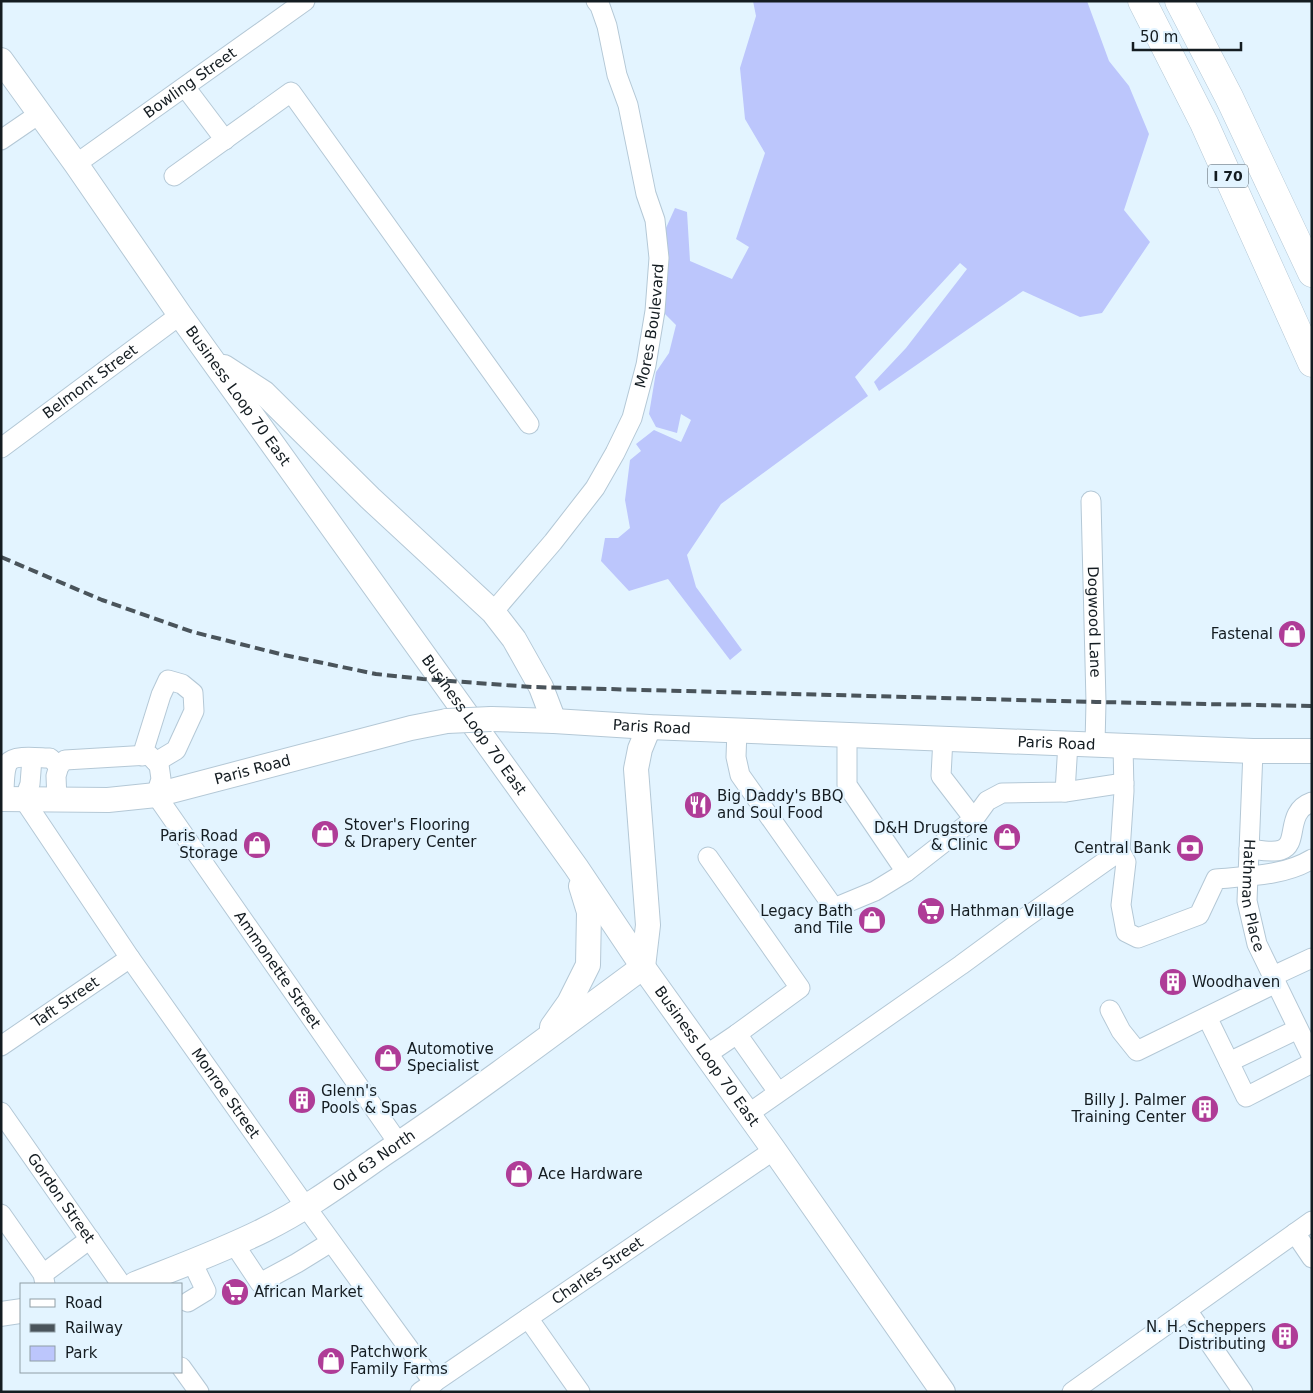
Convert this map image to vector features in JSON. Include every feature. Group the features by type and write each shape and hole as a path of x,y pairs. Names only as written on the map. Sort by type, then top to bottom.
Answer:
{"highway":[{"name":"I 70","path":"1142,1 1204,123 1312,363"},
{"name":"I 70","path":"1179,1 1229,97 1312,273"}],"main road":[{"name":"Business Loop 70 East","path":"1,60 76,164 180,315 576,867 643,967 774,1150 941,1390"},
{"path":"212,359 264,393 370,498 492,612 514,639 541,687 554,721"},
{"name":"Paris Road","path":"10,799 108,800 156,795 411,728 447,721 491,719 1253,751 1312,751"},
{"path":"643,967 648,925 636,769 640,749 649,727"},
{"path":"541,1043 569,1003 588,965 589,912 576,867"},
{"name":"Old 63 North","path":"138,1283 234,1244 265,1230 306,1207 399,1144 541,1043 643,967"},
{"path":"1,1314 20,1311"}],"street":[{"name":"Bowling Street","path":"76,164 305,1"},
{"name":"Mores Boulevard","path":"492,612 595,488 632,418 646,365 655,311 659,258 655,220 646,194 628,105 617,75 607,26 600,6 596,1"},
{"path":"185,87 225,140"},
{"path":"174,176 292,92 528,424"},
{"path":"1,140 39,114"},
{"name":"Belmont Street","path":"1,448 180,315"},
{"name":"Dogwood Lane","path":"1090,501 1096,702 1095,744"},
{"path":"737,730 736,757 740,775 834,908 876,891 906,872 974,819 987,801 1002,793 1065,792 1124,783"},
{"path":"846,735 847,785 906,872"},
{"path":"943,738 941,776 974,819"},
{"path":"1065,792 1068,743"},
{"path":"1123,745 1124,783 1120,851 1126,862 1121,905 1126,932 1138,938 1199,915 1216,879 1288,870 1296,868 1312,859"},
{"name":"Hathman Place","path":"1253,751 1247,902 1257,944 1312,1057"},
{"path":"10,799 5,777 8,763 16,757 50,758 59,766"},
{"path":"57,800 56,776 59,766 65,760 149,759 159,765 161,779 156,795"},
{"name":"Ammonette Street","path":"156,795 399,1144"},
{"name":"Monroe Street","path":"10,799 130,958 332,1242 427,1387"},
{"path":"1249,849 1278,851 1284,849 1289,844 1295,817 1300,808 1312,802"},
{"path":"748,1114 1120,851"},
{"path":"706,1055 800,988 708,857"},
{"name":"Taft Street","path":"1,1046 130,958"},
{"path":"1110,1010 1121,1031 1138,1051 1207,1017 1312,958"},
{"path":"1207,1017 1246,1097 1312,1063"},
{"path":"1229,1062 1298,1028"},
{"path":"737,1034 778,1092"},
{"name":"Gordon Street","path":"1,1112 120,1283"},
{"name":"Charles Street","path":"427,1387 774,1150"},
{"path":"1,1214 44,1279 90,1240"},
{"path":"1072,1392 1312,1221"},
{"path":"1295,1234 1312,1258"},
{"path":"234,1244 260,1282 332,1242"},
{"path":"188,1302 206,1291 192,1262"},
{"path":"1187,1310 1243,1392"},
{"path":"528,1318 580,1392"},
{"path":"182,1368 199,1392"}],"green space":[{"path":"753,1 1087,1 1109,61 1129,86 1149,134 1124,210 1150,242 1102,313 1080,317 1023,291 879,391 874,382 906,348 967,269 960,263 855,377 868,396 721,504 687,555 696,587 742,650 730,660 668,579 629,591 601,561 605,538 618,538 630,528 625,500 630,460 641,451 636,444 654,430 681,442 691,420 681,414 677,433 656,427 649,414 656,372 669,353 676,325 661,310 661,239 675,208 687,212 690,261 732,279 749,247 736,239 765,153 745,119 740,68 756,16"}],"railway":[{"path":"1,557 102,600 193,632 284,655 376,674 532,687 1312,706"}],"place":[{"name":"Fastenal","path":"1292,634"},
{"name":"Big Daddy's BBQ and Soul Food","path":"698,805"},
{"name":"Stover's Flooring & Drapery Center","path":"325,834"},
{"name":"D&H Drugstore & Clinic","path":"1007,837"},
{"name":"Paris Road Storage","path":"257,845"},
{"name":"Central Bank","path":"1190,848"},
{"name":"Hathman Village","path":"931,911"},
{"name":"Legacy Bath and Tile","path":"872,920"},
{"name":"Woodhaven","path":"1173,982"},
{"name":"Automotive Specialist","path":"388,1058"},
{"name":"Glenn's Pools & Spas","path":"302,1100"},
{"name":"Billy J. Palmer Training Center","path":"1205,1109"},
{"name":"Ace Hardware","path":"519,1174"},
{"name":"African Market","path":"235,1292"},
{"name":"N. H. Scheppers Distributing","path":"1285,1336"},
{"name":"Patchwork Family Farms","path":"331,1361"}]}
